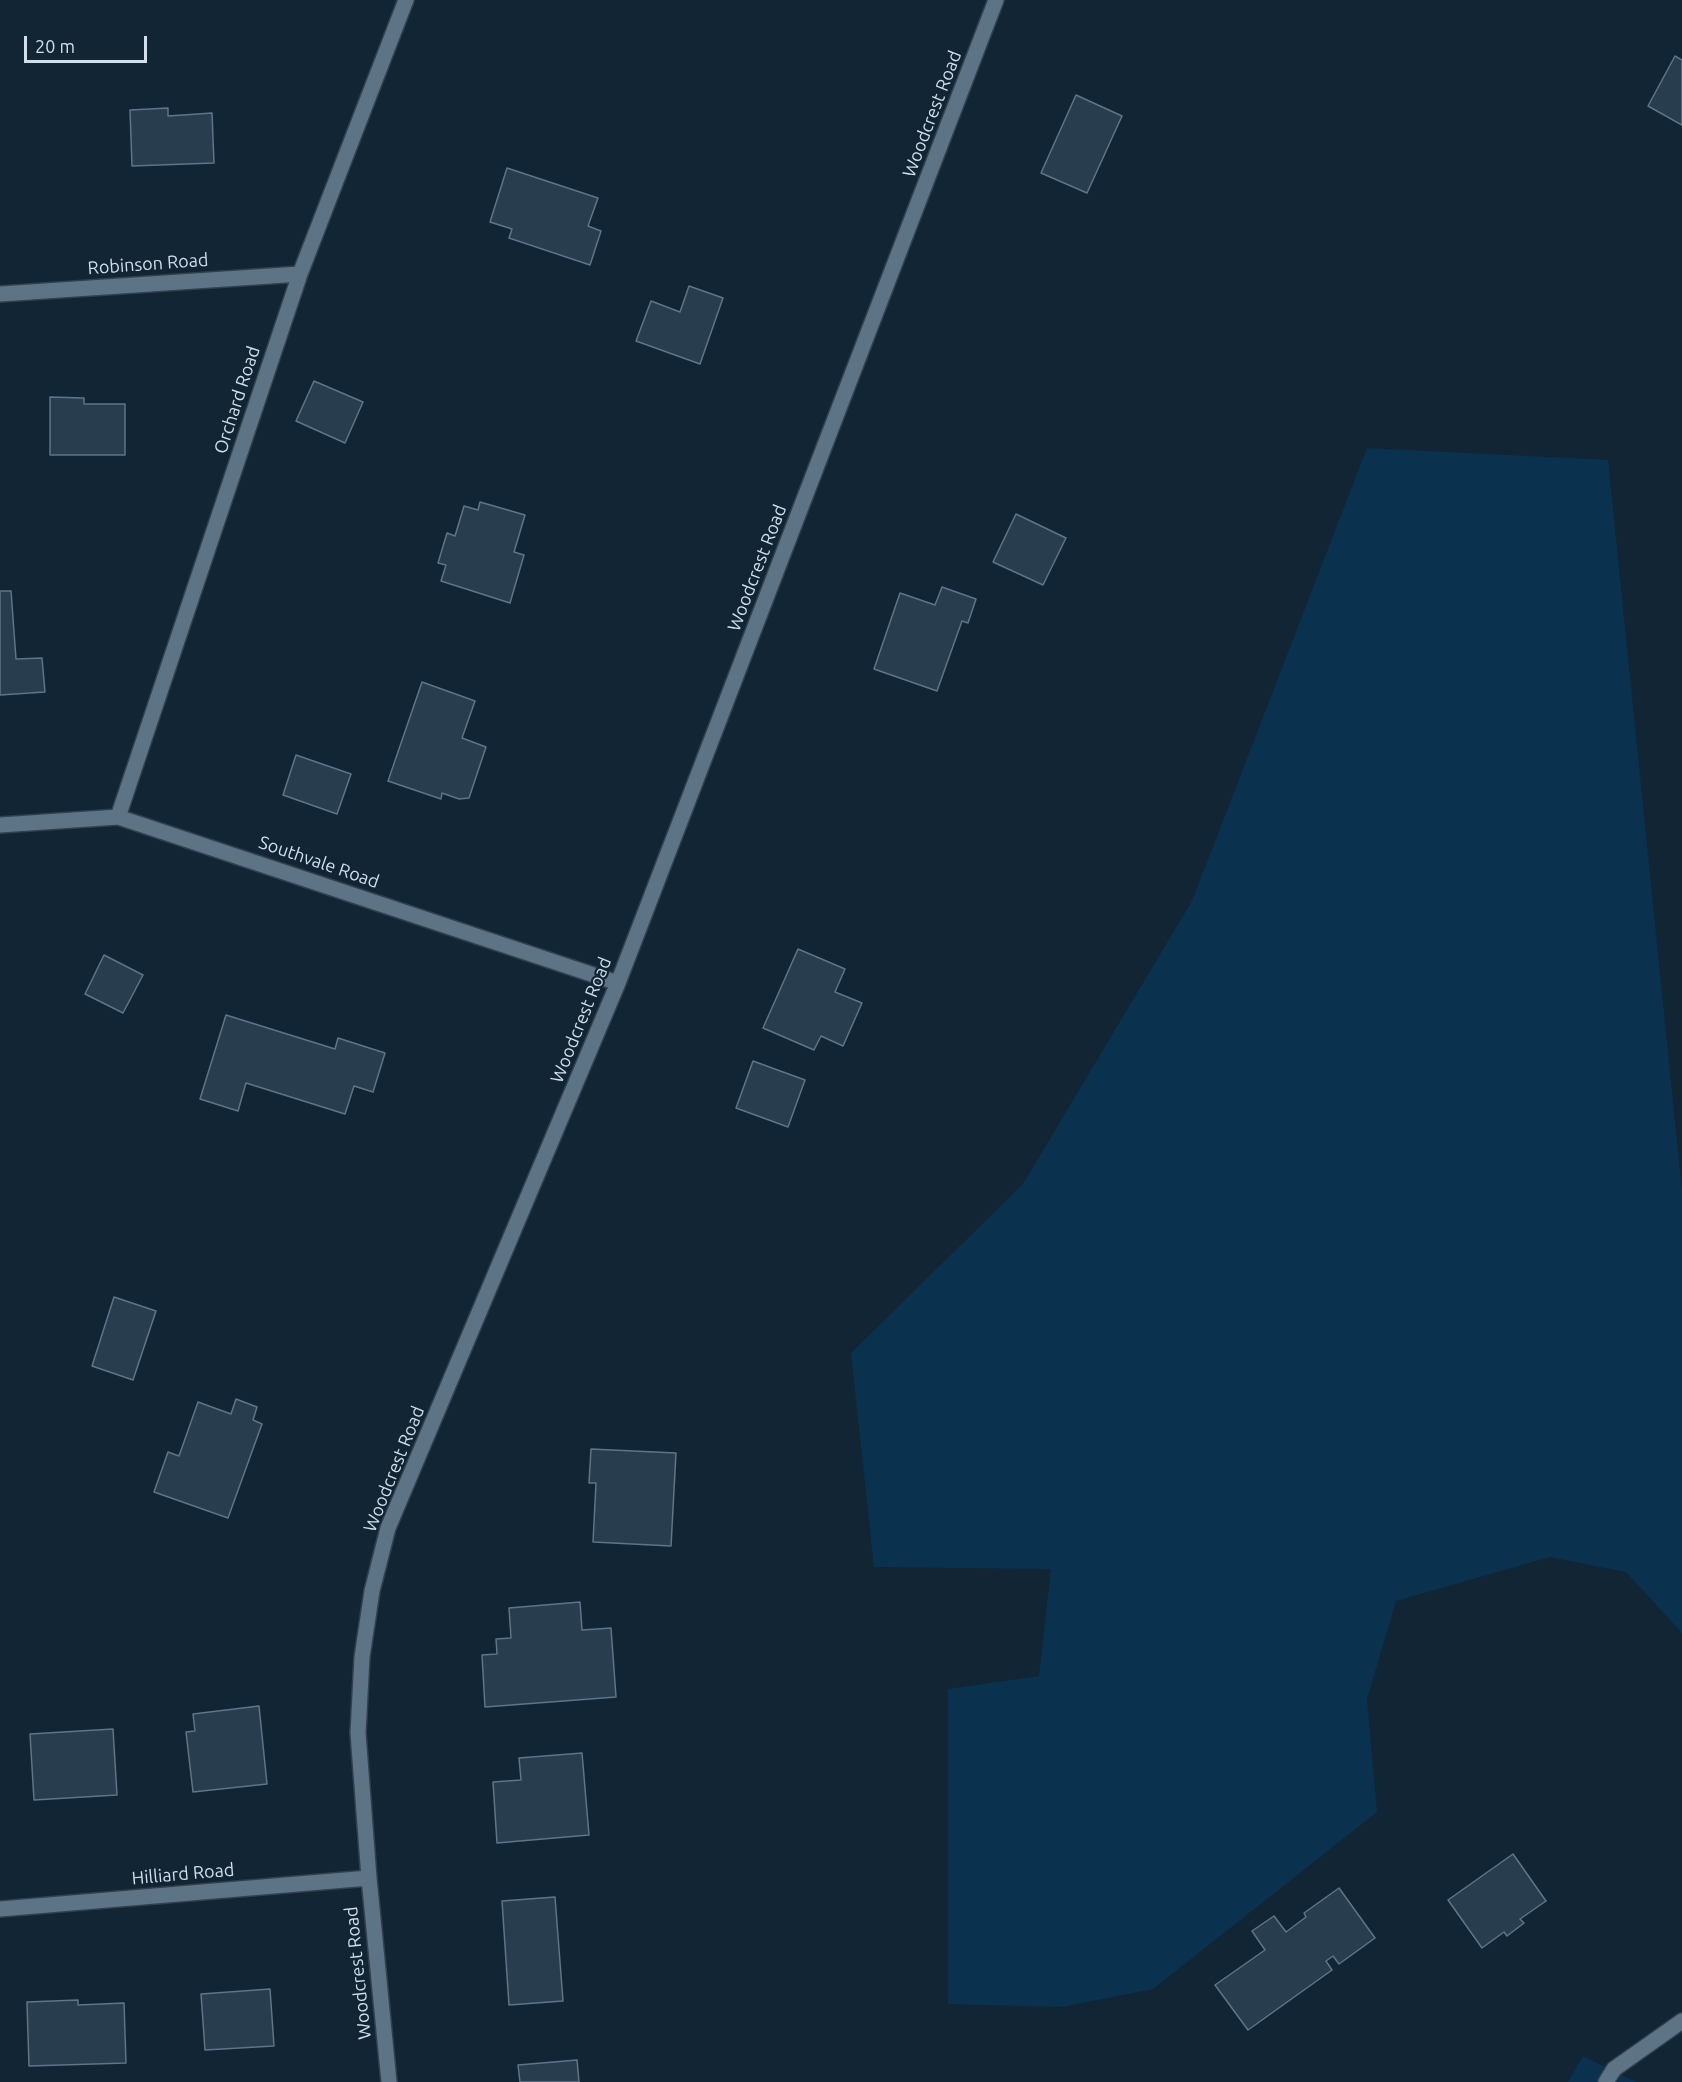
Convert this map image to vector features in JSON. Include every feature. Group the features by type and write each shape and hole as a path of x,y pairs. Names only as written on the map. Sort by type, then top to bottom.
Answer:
{"street":[{"name":"Orchard Road","path":"118,817 300,274 406,0"},
{"name":"Woodcrest Road","path":"389,2082 369,1878 358,1733 362,1657 372,1591 388,1528 618,983 996,0"},
{"name":"Robinson Road","path":"0,294 300,274"},
{"name":"Southvale Road","path":"0,825 118,817 618,983"},
{"name":"Hilliard Road","path":"0,1909 369,1878"},
{"path":"1606,2082 1614,2069 1682,2021"}],"shaded area":[{"path":"1367,448 1608,460 1682,1191 1682,1633 1626,1572 1550,1557 1396,1601 1367,1699 1377,1812 1153,1989 1062,2007 948,2004 948,1689 1039,1676 1051,1569 874,1567 851,1353 1023,1184 1192,901"},
{"path":"1583,2056 1636,2082 1568,2082"}],"building":[{"path":"1675,56 1682,60 1682,125 1648,106"},
{"path":"1076,95 1122,116 1087,193 1041,173"},
{"path":"168,108 168,116 212,113 214,163 132,166 130,110"},
{"path":"507,168 598,198 588,226 601,231 590,265 509,238 512,229 490,222"},
{"path":"689,286 723,298 700,364 636,341 651,301 680,312"},
{"path":"314,381 363,402 345,443 296,421"},
{"path":"50,397 84,398 84,404 125,404 125,455 50,455"},
{"path":"480,502 525,515 514,552 524,555 510,603 441,581 446,565 438,563 447,533 455,536 464,506 478,510"},
{"path":"1016,514 1066,538 1043,585 993,562"},
{"path":"942,587 976,599 968,623 962,621 937,691 874,669 900,593 935,605"},
{"path":"0,591 11,591 16,659 42,658 45,692 0,695"},
{"path":"422,682 475,701 462,738 486,747 469,798 459,799 442,793 441,799 388,781"},
{"path":"296,755 351,774 337,814 283,795"},
{"path":"798,949 845,969 835,992 862,1003 843,1046 821,1036 814,1050 763,1028"},
{"path":"104,955 143,975 123,1013 85,994"},
{"path":"226,1015 335,1049 338,1038 385,1053 373,1092 354,1086 345,1114 246,1083 238,1111 200,1099"},
{"path":"753,1061 805,1080 788,1127 736,1108"},
{"path":"114,1297 156,1311 133,1380 92,1366"},
{"path":"236,1399 257,1407 253,1420 262,1424 228,1518 154,1492 168,1452 179,1456 198,1402 231,1414"},
{"path":"591,1449 676,1453 671,1546 593,1542 596,1483 589,1483"},
{"path":"580,1602 582,1630 611,1628 616,1697 485,1707 482,1655 497,1654 496,1639 511,1638 509,1608"},
{"path":"259,1706 267,1784 193,1792 186,1732 195,1731 193,1714"},
{"path":"113,1729 117,1795 34,1800 30,1734"},
{"path":"582,1753 589,1835 497,1843 493,1782 521,1780 519,1758"},
{"path":"1513,1854 1546,1901 1520,1919 1524,1923 1507,1936 1504,1932 1482,1948 1448,1900"},
{"path":"1339,1888 1375,1938 1339,1964 1333,1956 1326,1961 1332,1970 1248,2030 1215,1985 1265,1950 1252,1931 1274,1916 1286,1932 1306,1917 1304,1913"},
{"path":"555,1897 563,2001 509,2005 502,1901"},
{"path":"270,1989 274,2046 205,2050 201,1994"},
{"path":"78,2000 78,2005 124,2003 126,2063 29,2066 27,2002"},
{"path":"577,2060 579,2082 520,2082 518,2065"}]}
